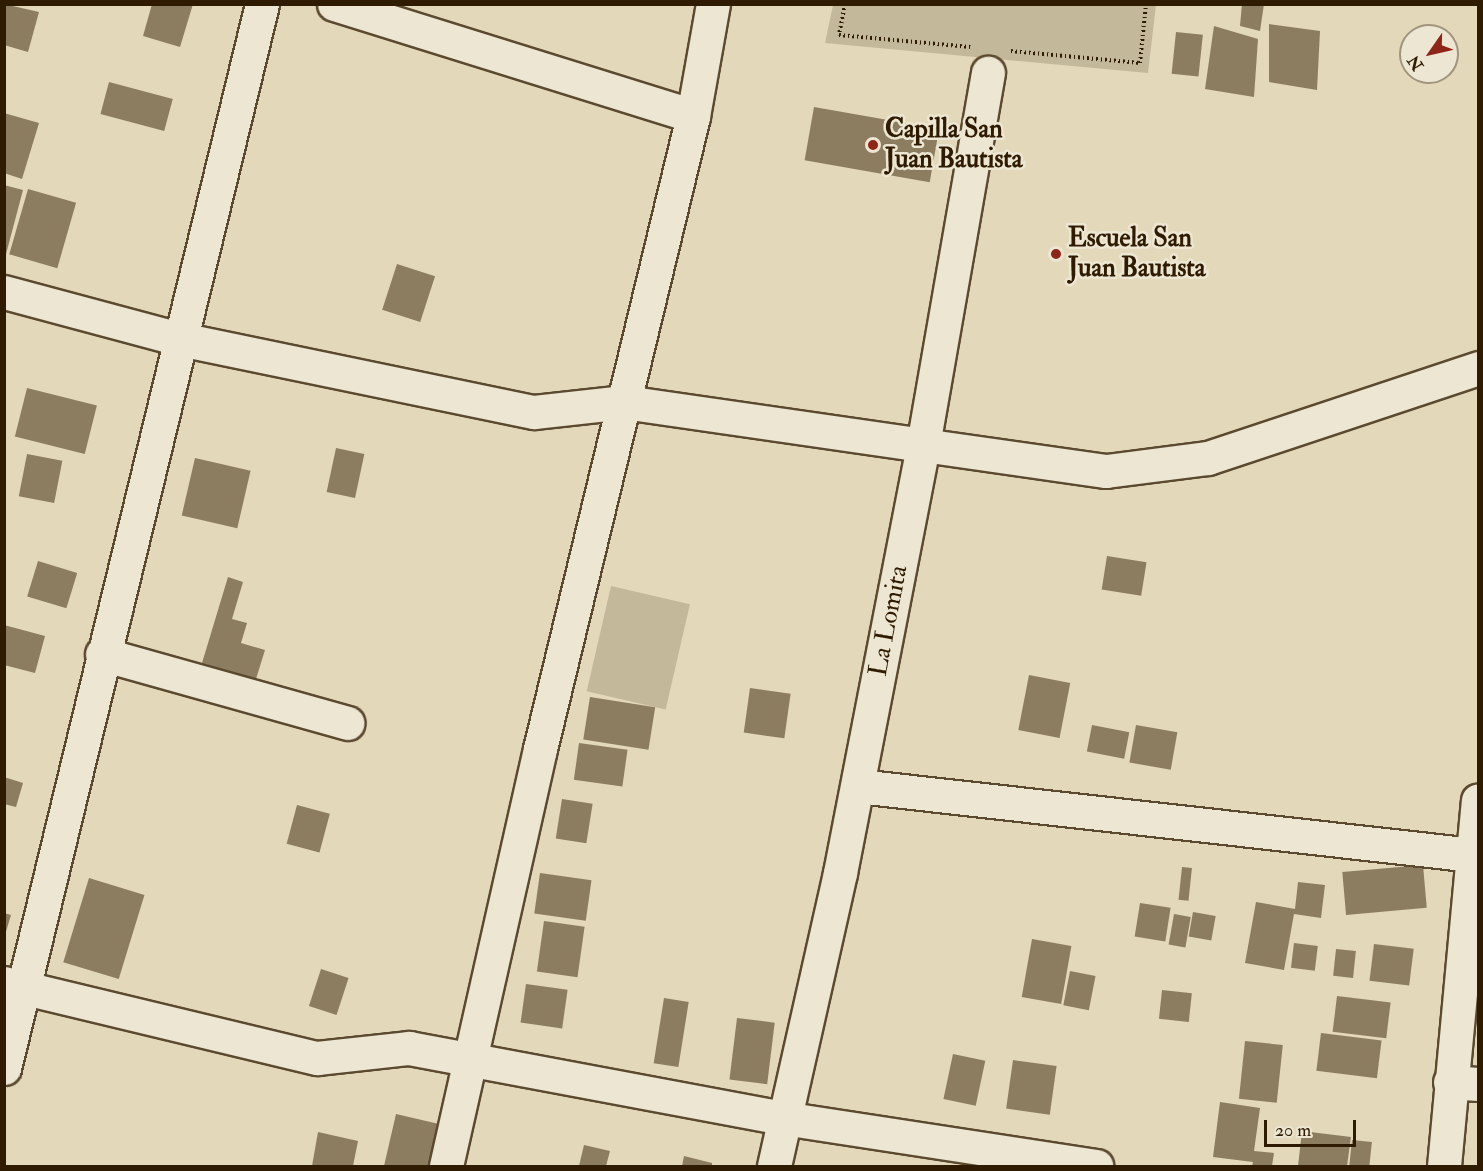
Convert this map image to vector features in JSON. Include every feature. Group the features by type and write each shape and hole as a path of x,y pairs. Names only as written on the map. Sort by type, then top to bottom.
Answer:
{"street":[{"path":"4,1068 14,985 102,654 262,4"},
{"path":"334,4 693,116"},
{"path":"446,1167 469,1061 693,116 713,4"},
{"name":"La Lomita","path":"774,1167 858,786 923,445 988,73"},
{"path":"4,292 180,339 534,412 624,402 1106,471 1208,458 1479,368"},
{"path":"102,654 348,723"},
{"path":"858,786 1473,855"},
{"path":"1444,1167 1464,1083 1473,855 1479,801"},
{"path":"14,985 317,1058 409,1048 783,1118 1096,1167"}],"shaded area":[{"path":"833,5 1156,5 1148,73 825,43"},
{"path":"611,586 690,604 666,709 587,691"}],"building":[{"path":"4,4 39,12 28,52 4,45"},
{"path":"152,4 193,4 180,47 143,36"},
{"path":"1242,4 1264,4 1260,31 1240,26"},
{"path":"1269,24 1320,31 1317,90 1269,82"},
{"path":"1214,26 1258,39 1254,97 1205,89"},
{"path":"1176,32 1203,35 1198,77 1172,74"},
{"path":"109,82 173,99 164,131 100,114"},
{"name":"Capilla San Juan Bautista","path":"814,107 939,129 930,182 805,160"},
{"path":"4,113 39,123 22,179 4,173"},
{"path":"4,185 23,190 5,258 4,258"},
{"path":"28,189 76,203 57,268 9,254"},
{"path":"397,264 435,276 420,322 382,310"},
{"path":"27,388 97,405 85,454 15,437"},
{"path":"336,448 364,454 355,498 327,492"},
{"path":"27,454 62,461 54,503 19,496"},
{"path":"195,458 251,471 237,528 182,515"},
{"path":"1107,556 1147,562 1141,596 1102,590"},
{"path":"38,561 77,573 66,608 27,596"},
{"path":"228,577 243,582 232,619 247,623 241,643 265,650 256,679 202,663"},
{"path":"4,625 45,636 35,673 4,665"},
{"path":"1029,675 1070,683 1060,738 1018,730"},
{"path":"750,688 791,694 784,738 744,733"},
{"path":"590,697 655,707 648,750 583,739"},
{"path":"1092,725 1129,732 1124,759 1087,752"},
{"path":"1136,725 1177,732 1171,770 1129,762"},
{"path":"579,743 628,750 622,786 574,780"},
{"path":"4,777 23,783 16,807 4,804"},
{"path":"562,799 593,804 586,843 556,839"},
{"path":"297,805 330,814 319,852 287,844"},
{"path":"1423,865 1427,908 1346,915 1342,872"},
{"path":"1182,867 1192,868 1188,901 1179,900"},
{"path":"540,873 591,880 586,921 534,914"},
{"path":"89,878 144,895 119,979 63,962"},
{"path":"1298,882 1325,885 1321,918 1294,914 1284,970 1245,963 1256,902 1295,909"},
{"path":"1140,903 1171,908 1165,941 1135,937"},
{"path":"1193,912 1216,916 1211,941 1189,937"},
{"path":"4,913 11,915 5,935 4,935"},
{"path":"1174,914 1191,917 1185,947 1169,945"},
{"path":"544,921 585,927 578,977 537,972"},
{"path":"1032,939 1071,946 1061,1004 1022,997"},
{"path":"1294,943 1318,946 1315,971 1291,968"},
{"path":"1374,944 1414,949 1409,986 1369,981"},
{"path":"1336,949 1356,951 1353,978 1333,976"},
{"path":"321,969 349,978 337,1015 309,1006"},
{"path":"1070,971 1096,976 1089,1010 1063,1005"},
{"path":"526,984 568,990 562,1028 521,1023"},
{"path":"1162,990 1192,993 1189,1022 1159,1019"},
{"path":"1337,996 1391,1003 1386,1038 1333,1032"},
{"path":"664,998 689,1002 678,1067 654,1063"},
{"path":"737,1018 775,1023 767,1084 729,1080"},
{"path":"1321,1033 1382,1040 1377,1078 1316,1071"},
{"path":"1245,1041 1283,1045 1277,1103 1239,1099"},
{"path":"953,1054 985,1061 976,1106 943,1099"},
{"path":"1013,1060 1057,1066 1050,1115 1006,1109"},
{"path":"1220,1102 1260,1108 1254,1151 1274,1153 1272,1166 1252,1166 1253,1162 1213,1157"},
{"path":"396,1114 439,1124 429,1166 384,1166"},
{"path":"1302,1131 1351,1137 1347,1166 1298,1166"},
{"path":"318,1132 358,1141 353,1166 312,1166"},
{"path":"1352,1140 1372,1142 1369,1166 1349,1166"},
{"path":"584,1145 610,1151 606,1166 579,1166"},
{"path":"684,1156 712,1163 712,1166 682,1166"}],"place":[{"name":"Capilla San Juan Bautista","path":"873,145"},
{"name":"Escuela San Juan Bautista","path":"1056,254"}]}
